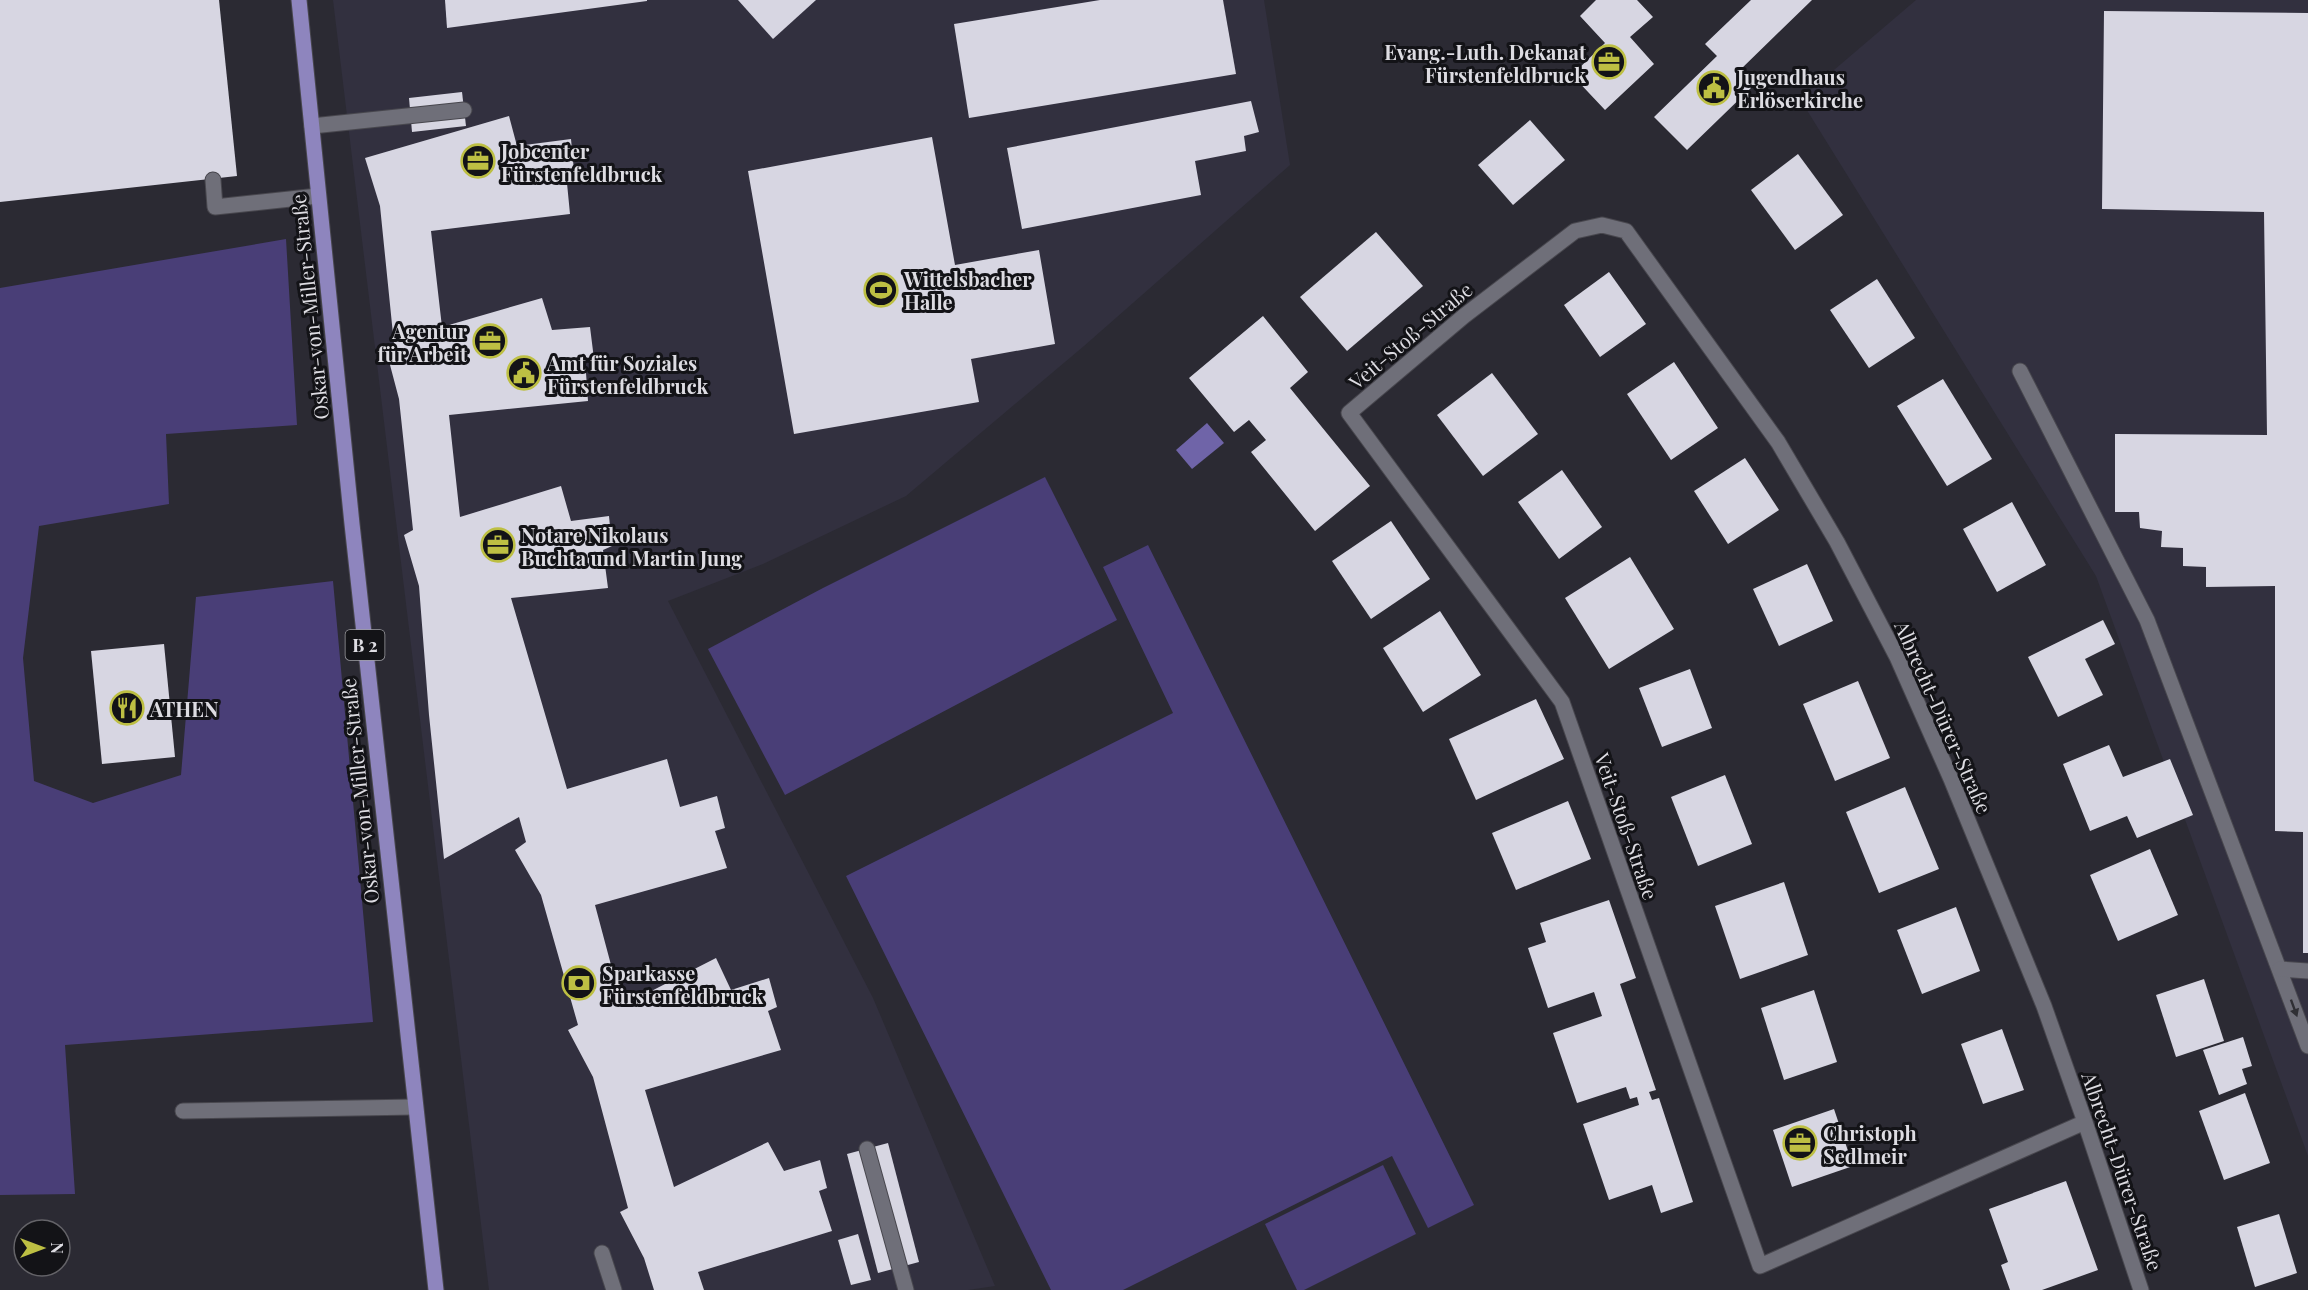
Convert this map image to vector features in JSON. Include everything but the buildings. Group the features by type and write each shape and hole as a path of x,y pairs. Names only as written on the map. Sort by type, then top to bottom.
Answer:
{"main road":[{"name":"Oskar-von-Miller-Straße","path":"299,0 318,196 436,1290"}],"street":[{"path":"312,126 464,110"},
{"path":"213,180 215,207 318,196"},
{"name":"Albrecht-Dürer-Straße","path":"1602,225 1626,231 1778,442 1837,542 1898,657 1952,779 2044,1006 2141,1290"},
{"name":"Veit-Stoß-Straße","path":"1602,225 1575,231 1464,316 1349,413 1562,702 1760,1266 2085,1122"},
{"path":"2020,371 2147,620 2308,1046"},
{"path":"2280,969 2308,971"},
{"path":"183,1111 415,1107"},
{"path":"867,1149 906,1290"},
{"path":"602,1253 614,1290"}],"shaded area":[{"path":"333,0 1264,0 1290,165 1084,346 906,496 763,564 668,601 873,998 995,1286 968,1290 489,1290"},
{"path":"1916,0 2308,0 2308,1156 2096,576 1800,99"},
{"path":"286,239 297,425 166,434 169,504 39,526 23,658 34,781 93,803 181,775 196,597 333,581 373,1022 65,1045 75,1194 0,1195 0,288"},
{"path":"1207,423 1224,443 1192,469 1176,450"},
{"path":"1045,477 1117,620 785,795 708,649 823,588"},
{"path":"1148,545 1474,1205 1428,1228 1392,1156 1123,1290 1051,1290 846,876 1173,713 1103,567"},
{"path":"1383,1165 1416,1234 1304,1290 1297,1290 1265,1224"}],"place":[{"name":"Evang.-Luth. Dekanat Fürstenfeldbruck","path":"1609,62"},
{"name":"Jugendhaus Erlöserkirche","path":"1714,88"},
{"name":"Jobcenter Fürstenfeldbruck","path":"478,161"},
{"name":"Wittelsbacher Halle","path":"881,290"},
{"name":"Agentur für Arbeit","path":"490,341"},
{"name":"Amt für Soziales Fürstenfeldbruck","path":"524,373"},
{"name":"Notare Nikolaus Buchta und Martin Jung","path":"498,545"},
{"name":"ATHEN","path":"127,708"},
{"name":"Sparkasse Fürstenfeldbruck","path":"579,983"},
{"name":"Christoph Sedlmeir","path":"1800,1143"}]}
